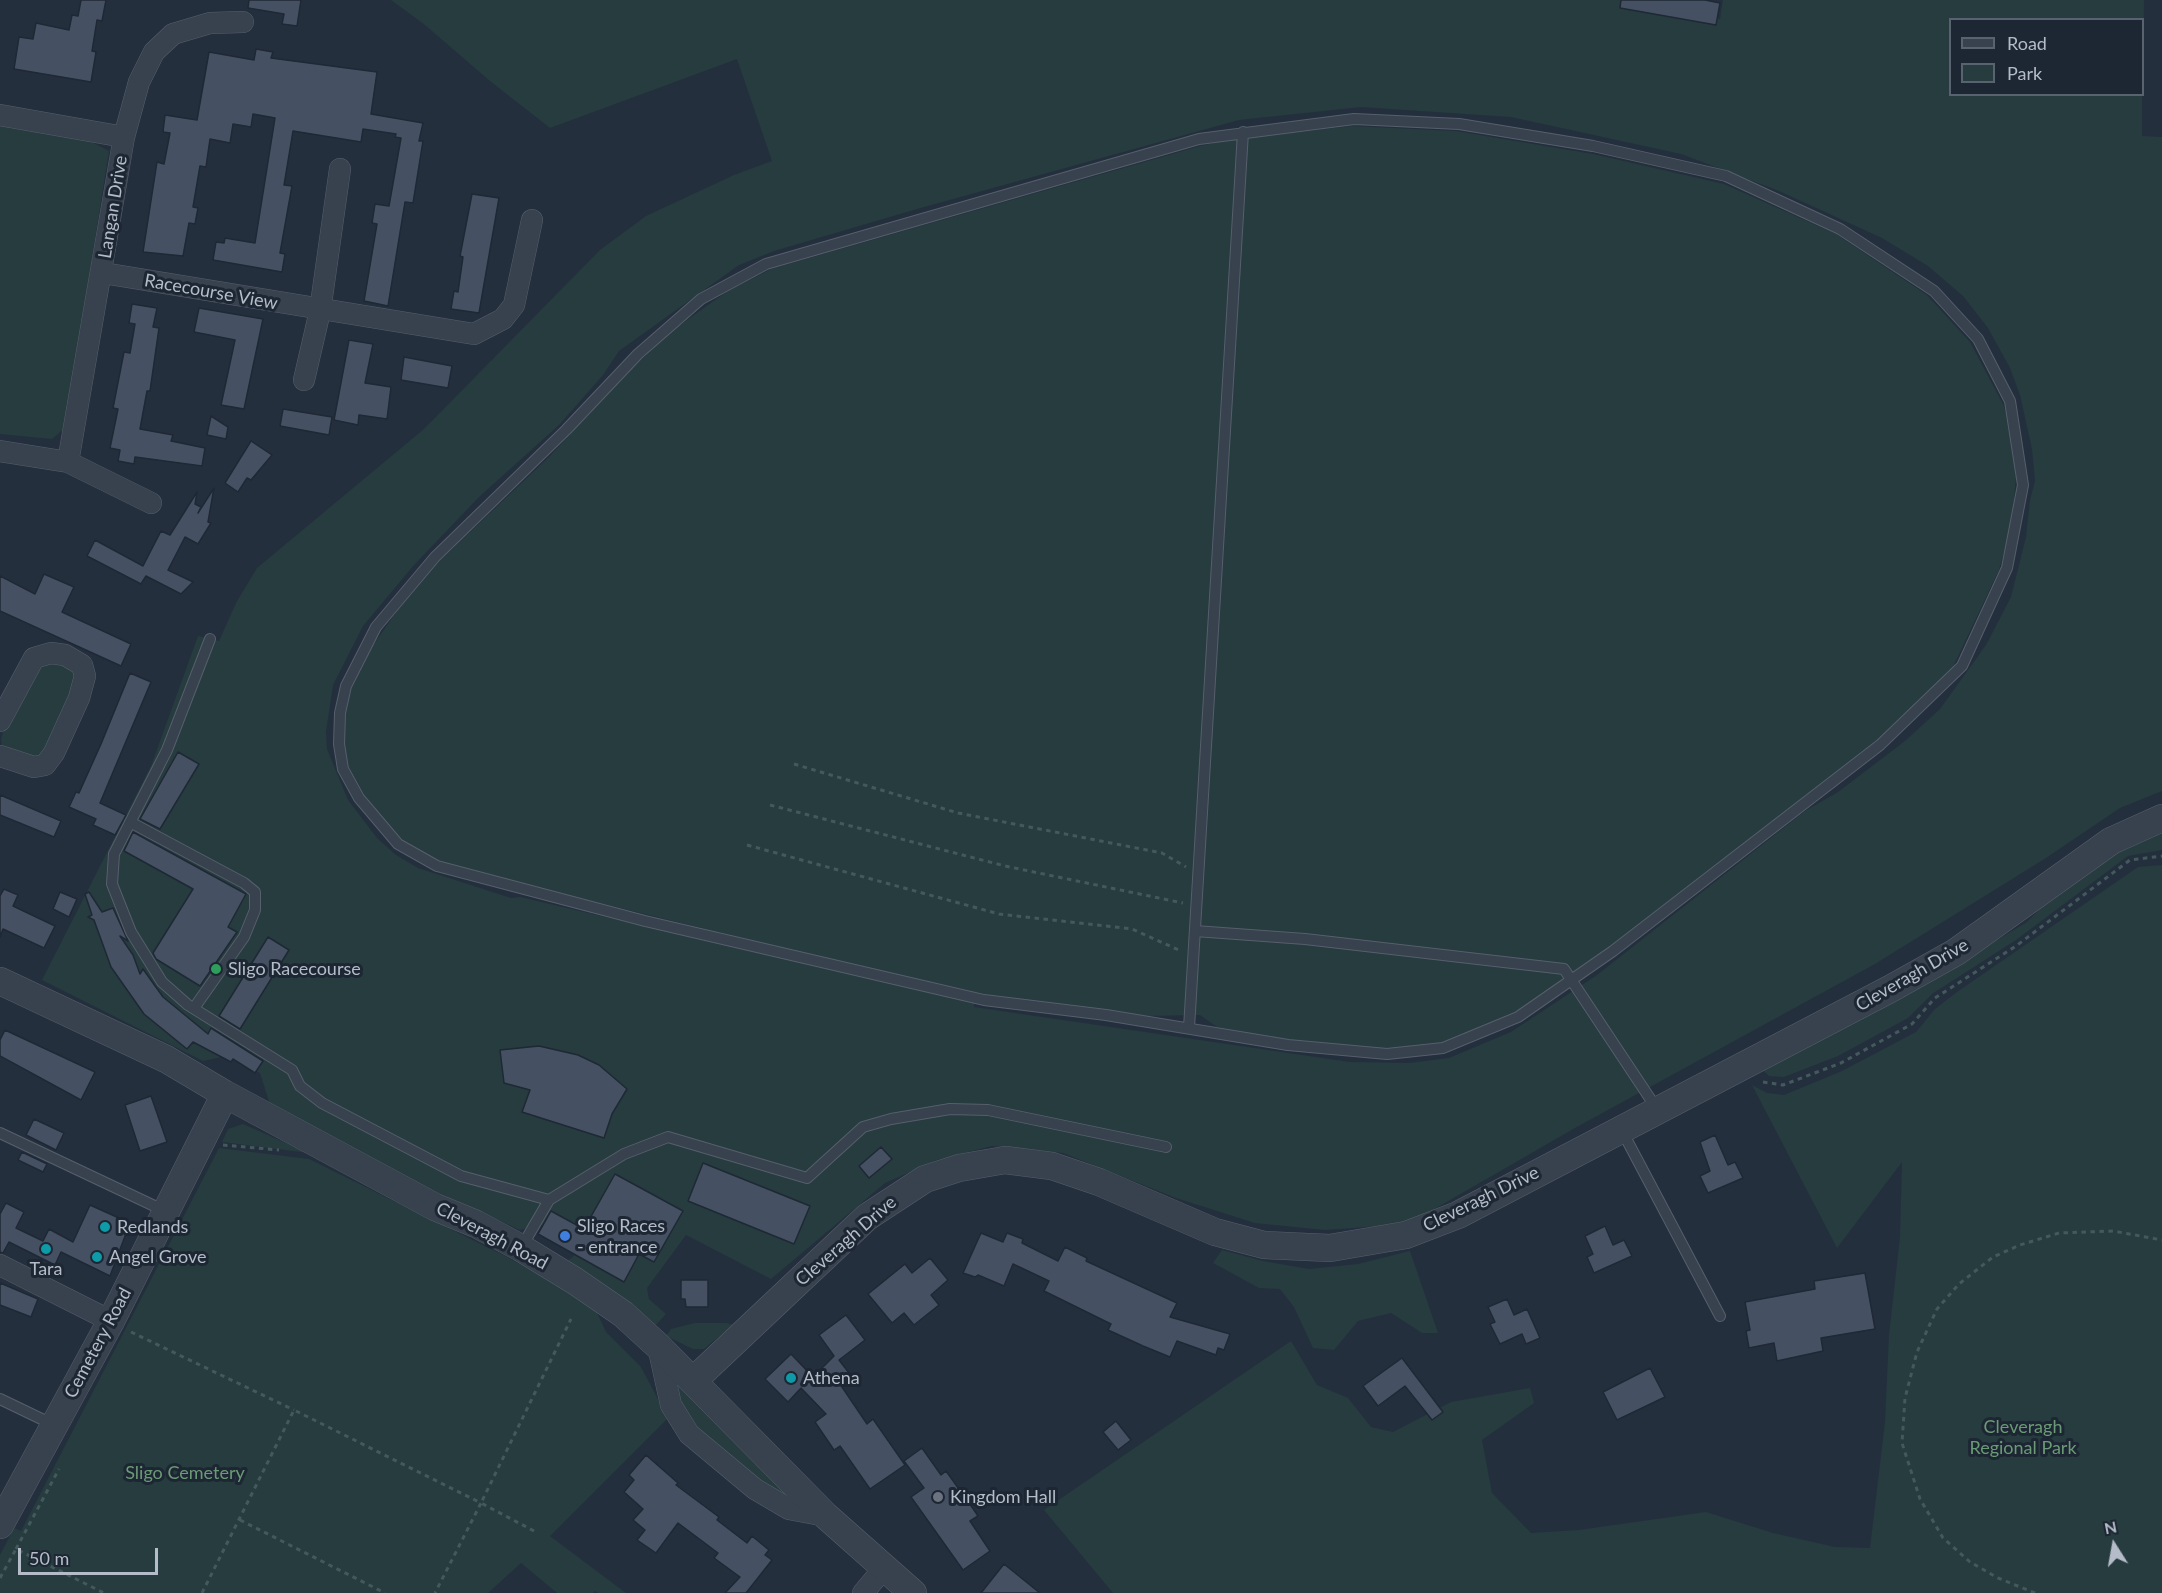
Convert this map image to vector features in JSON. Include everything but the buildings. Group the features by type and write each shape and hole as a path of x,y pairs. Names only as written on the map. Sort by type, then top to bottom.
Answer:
{"street":[{"name":"Langan Drive","path":"68,462 103,273 124,137 139,82 154,52 173,34 193,26 225,21 243,22"},
{"path":"0,115 124,137"},
{"path":"304,380 320,311 340,169"},
{"name":"Racecourse View","path":"103,273 320,311 474,334 503,319 514,305 532,220"},
{"path":"0,451 68,462 151,502"},
{"path":"0,721 34,658 51,653 64,655 82,665 85,676 80,698 54,753 45,765 34,767 0,756"},
{"name":"Cleveragh Drive","path":"694,1380 867,1218 925,1179 959,1168 1005,1161 1052,1166 1099,1182 1215,1232 1263,1245 1330,1248 1406,1235 1458,1215 1956,952 2110,841 2162,818"},
{"name":"Cleveragh Road","path":"0,981 166,1059 225,1094 435,1207 476,1224 521,1248 623,1314 694,1380 826,1516 913,1593"},
{"name":"Cemetery Road","path":"0,1525 111,1321 225,1094"},
{"path":"0,1265 111,1321"},
{"path":"658,1346 671,1405 689,1434 755,1490 789,1509 826,1516"},
{"path":"863,1593 884,1568"}],"lane":[{"path":"1354,118 1459,124 1593,146 1726,176 1840,230 1934,291 1977,339 2010,401 2023,485 2007,568 1962,666 1880,745 1613,951 1572,980 1518,1017 1443,1048 1387,1054 1288,1045 1189,1028 984,1000 645,921 437,866 398,844 359,798 344,770 339,744 340,713 346,686 376,627 435,557 566,430 638,354 701,299 766,264 1199,139 1354,118"},
{"path":"1189,1028 1243,132"},
{"path":"210,639 167,750 114,854 112,884 132,932 162,982 194,1008 292,1070 300,1086 322,1103 461,1176 549,1200"},
{"path":"130,822 244,883 255,892 255,910 244,937 194,1008"},
{"path":"1195,931 1305,939 1564,969 1658,1110"},
{"path":"521,1248 549,1200 624,1154 668,1137 807,1178 863,1127 891,1119 950,1109 987,1110 1166,1147"},
{"path":"1621,1129 1720,1316"},
{"path":"0,1133 166,1211"},
{"path":"0,1399 55,1425"}],"path":[{"path":"794,764 958,813 1162,853 1198,874"},
{"path":"771,805 1005,866 1197,905"},
{"path":"747,845 999,914 1132,929 1194,956"},
{"path":"1742,1067 1763,1082 1783,1085 1841,1063 1912,1024 1935,998 2016,946 2130,860 2162,856"},
{"path":"200,1143 286,1150"},
{"path":"2035,1593 1998,1578 1970,1562 1943,1538 1920,1499 1902,1443 1905,1398 1917,1352 1937,1309 1959,1284 1993,1257 2020,1245 2059,1233 2113,1231 2162,1240"},
{"path":"435,1593 571,1319"},
{"path":"111,1321 534,1531"},
{"path":"202,1593 294,1410"},
{"path":"240,1520 385,1593"},
{"path":"0,1578 16,1549 104,1593"}],"green space":[{"path":"391,0 1626,0 1720,19 1723,0 2144,0 2144,18 1949,18 1949,96 2142,96 2142,136 2162,137 2162,791 2120,808 2046,858 1875,964 1575,1128 1424,1215 1395,1225 1325,1230 1255,1223 1176,1198 1063,1153 992,1146 937,1160 885,1183 771,1279 686,1235 647,1288 649,1299 666,1314 654,1327 566,1262 575,1255 578,1242 540,1224 520,1230 397,1174 270,1105 260,1073 226,1056 203,1061 42,980 151,766 198,636 219,641 236,603 257,568 424,429 600,250 646,216 734,175 772,161 737,59 550,128 490,81 425,25","holes":["1361,107 1511,117 1681,154 1779,191 1882,238 1928,266 1963,296 1988,328 2010,368 2020,395 2032,449 2035,481 2030,500 2026,537 2011,597 1986,645 1940,709 1905,741 1838,792 1805,811 1597,975 1511,1032 1449,1058 1409,1063 1350,1062 974,1007 974,1003 520,897 511,898 418,868 396,855 377,838 348,800 327,749 326,732 333,685 363,626 414,565 479,497 559,425 603,375 619,351 739,265 774,251 917,209 1239,120"]},
{"path":"0,124 86,139 109,151 65,428 52,439 0,434"},
{"path":"1352,126 1456,131 1593,154 1724,184 1836,234 1927,295 1970,342 2003,404 2008,419 2016,476 2012,524 1999,570 1953,667 1879,742 1589,964 1512,1016 1442,1044 1386,1050 1289,1041 1217,1027 1200,1015 1145,1016 1003,998 852,965 441,864 404,841 386,824 364,794 346,762 343,738 344,713 351,685 374,644 399,608 428,572 550,456 615,385 670,332 728,291 771,269 1200,146 1228,140"},
{"path":"50,661 67,665 76,677 74,689 44,757 36,760 2,747 1,740 5,724 37,665"},
{"path":"2162,832 2162,850 2128,856 2016,940 1932,994 1908,1018 1838,1056 1784,1077 1769,1076 1763,1070 1944,972 2027,922 2059,890 2110,854"},
{"name":"Cleveragh Regional Park","path":"2162,865 2162,1593 1113,1593 1044,1510 1291,1341 1317,1385 1348,1398 1371,1427 1393,1432 1451,1402 1530,1388 1534,1403 1482,1440 1492,1493 1531,1533 1579,1530 1706,1512 1773,1533 1835,1547 1870,1548 1885,1422 1889,1335 1900,1237 1902,1162 1837,1248 1752,1085 1767,1093 1784,1095 1842,1071 1916,1032 1935,1009 1957,992 2138,867"},
{"path":"243,1124 309,1153 222,1142 228,1129"},
{"name":"Sligo Cemetery","path":"219,1148 309,1159 507,1257 594,1306 606,1332 641,1367 668,1418 550,1536 626,1593 598,1593 595,1591 593,1593 557,1593 521,1563 488,1593 0,1593 0,1555 14,1528 21,1531"},
{"path":"1222,1250 1263,1261 1309,1269 1358,1264 1410,1251 1438,1333 1422,1333 1391,1313 1358,1321 1334,1350 1313,1348 1294,1307 1280,1289 1259,1288 1213,1263"},
{"path":"695,1323 733,1325 704,1349 693,1349 666,1336 671,1329"},
{"path":"671,1378 790,1499 760,1483 686,1418"}],"place":[{"name":"Sligo Racecourse","path":"216,969"},
{"name":"Redlands","path":"105,1227"},
{"name":"Sligo Races - entrance","path":"565,1236"},
{"name":"Tara","path":"46,1249"},
{"name":"Angel Grove","path":"97,1257"},
{"name":"Athena","path":"791,1378"},
{"name":"Kingdom Hall","path":"938,1497"}]}
